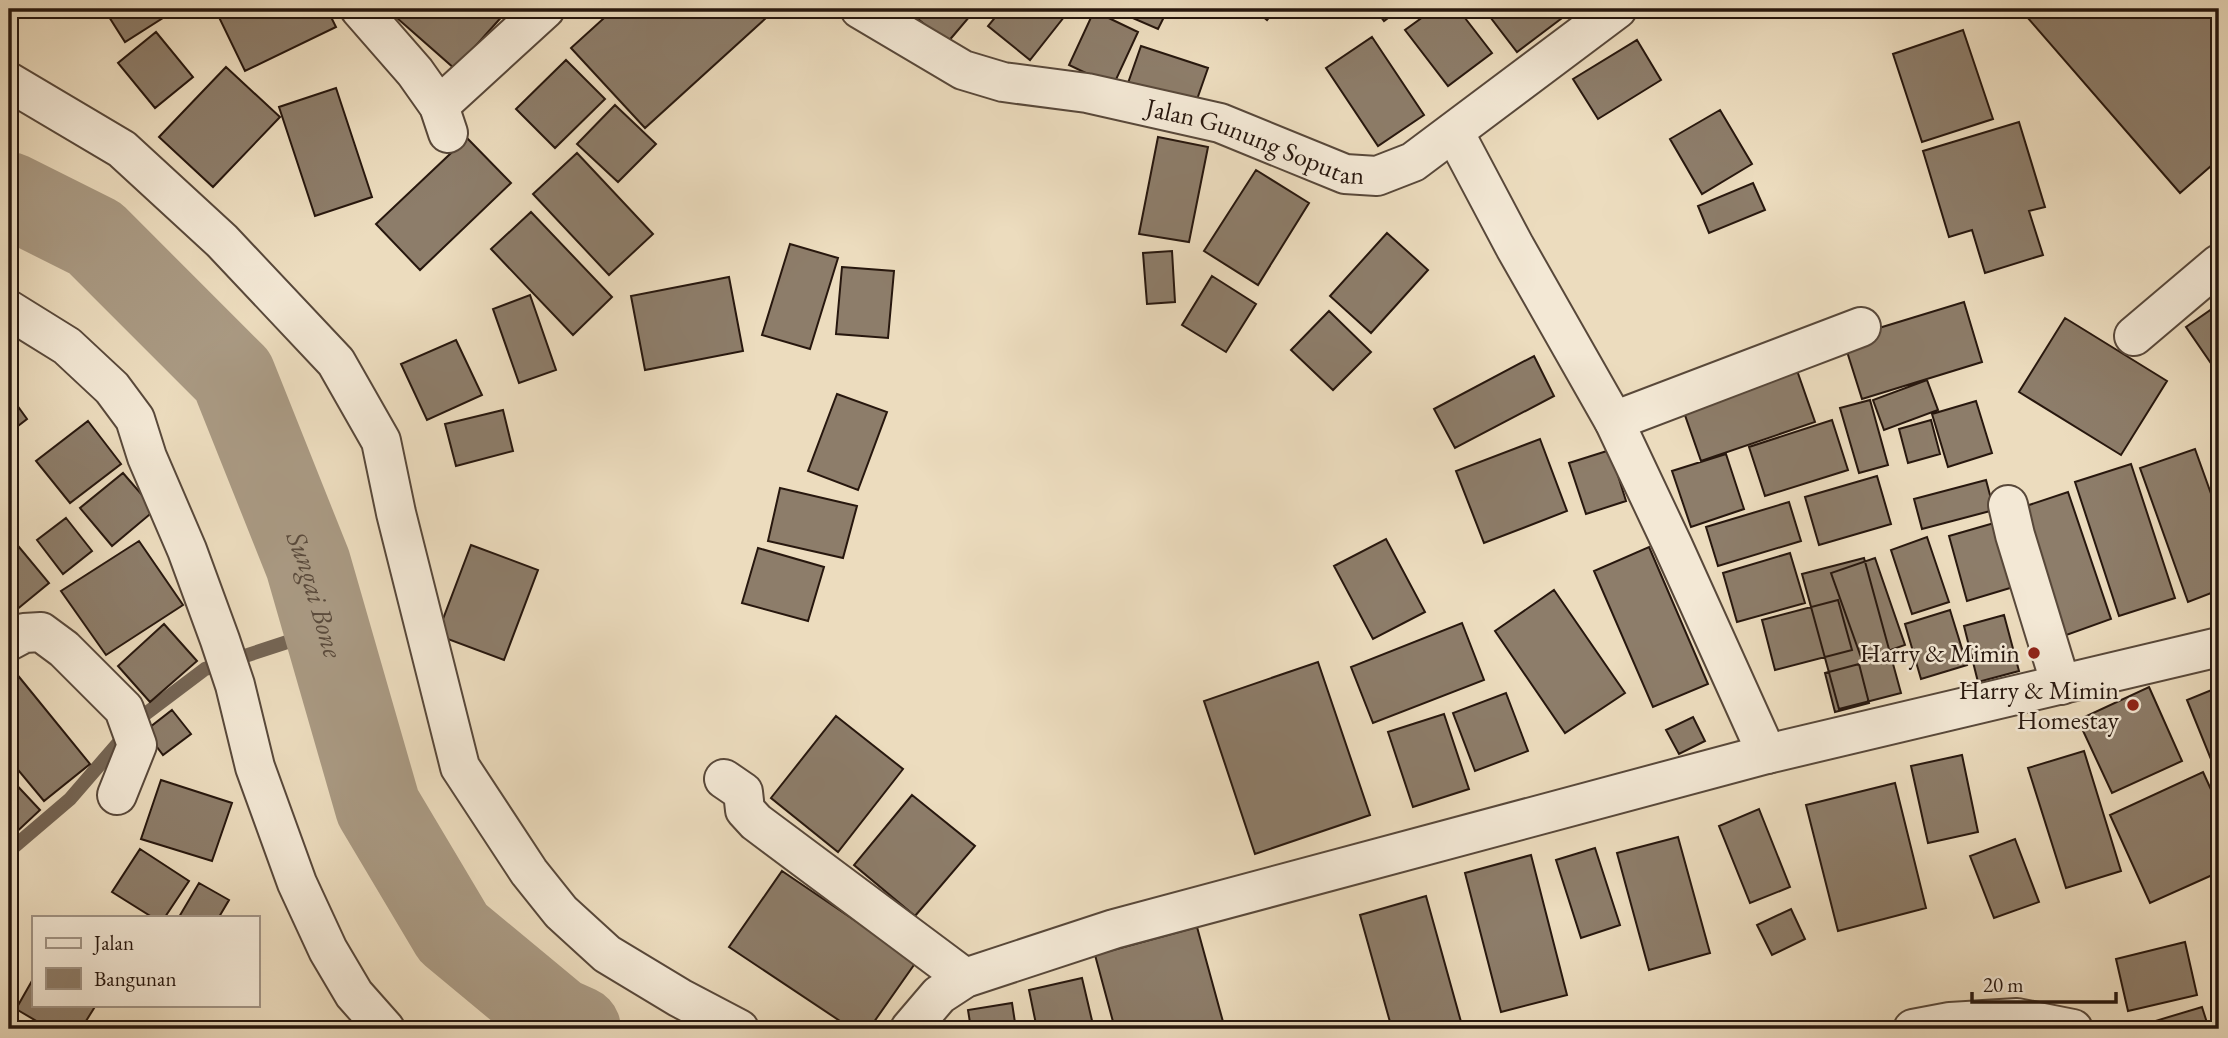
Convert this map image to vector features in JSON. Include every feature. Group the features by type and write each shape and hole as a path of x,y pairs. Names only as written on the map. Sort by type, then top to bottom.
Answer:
{"street":[{"path":"360,9 415,72 444,120 545,9"},
{"name":"Jalan Gunung Soputan","path":"860,9 963,70 1003,82 1087,93 1220,123 1345,174 1377,176 1412,162 1617,9"},
{"path":"9,82 122,149 222,242 336,362 381,441 396,513 460,767 529,872 561,912 607,954 680,998 739,1029"},
{"path":"1454,132 1515,247 1614,421 1767,754"},
{"path":"2134,336 2219,264"},
{"path":"9,310 67,346 113,388 135,419 147,457 187,550 220,640 235,685 255,767 297,883 328,950 354,994 385,1029"},
{"path":"1614,421 1861,327"},
{"path":"2008,505 2061,685"},
{"path":"9,641 24,633 41,632 64,649 130,727 117,794"},
{"path":"910,1029 939,995 965,978 1114,929 1767,754 2219,647"},
{"path":"724,779 743,792 745,810 756,822 965,978"},
{"path":"1913,1029 1950,1022 2017,1018 2073,1029"}],"building":[{"path":"104,9 177,9 125,42"},
{"path":"215,9 327,9 336,27 245,71"},
{"path":"500,9 505,13 455,69 389,11"},
{"path":"614,9 757,9 766,18 645,128 571,48"},
{"path":"906,9 976,9 947,43"},
{"path":"1002,9 1064,9 1068,12 1030,60 988,26"},
{"path":"1112,9 1168,9 1158,29"},
{"path":"1254,9 1276,9 1267,20"},
{"path":"1375,9 1400,9 1384,21"},
{"path":"1434,9 1458,9 1492,53 1448,86 1405,30"},
{"path":"1484,9 1574,9 1517,52"},
{"path":"2020,9 2219,9 2219,159 2180,193"},
{"path":"1094,11 1138,32 1113,86 1069,65"},
{"path":"1963,30 1993,119 1922,142 1893,54"},
{"path":"156,32 193,77 155,108 118,63"},
{"path":"1372,37 1424,115 1378,146 1326,68"},
{"path":"1637,40 1661,80 1598,119 1573,79"},
{"path":"1141,46 1208,68 1195,105 1128,83"},
{"path":"566,60 605,99 555,148 516,109"},
{"path":"226,67 280,117 213,187 159,137"},
{"path":"336,88 372,197 315,216 279,107"},
{"path":"615,105 656,144 618,182 577,144"},
{"path":"1720,110 1752,164 1702,194 1670,139"},
{"path":"2019,122 2045,207 2029,211 2043,255 1985,273 1972,230 1949,237 1923,151"},
{"path":"1158,137 1208,147 1189,242 1139,234"},
{"path":"467,138 511,183 420,270 376,224"},
{"path":"577,153 653,234 609,275 533,194"},
{"path":"1256,170 1309,203 1258,285 1204,251"},
{"path":"1753,183 1765,210 1709,233 1698,206"},
{"path":"531,212 612,297 573,335 491,249"},
{"path":"1387,233 1428,270 1371,333 1330,296"},
{"path":"790,244 838,258 810,349 762,335"},
{"path":"1172,251 1175,302 1147,304 1143,253"},
{"path":"842,267 894,271 888,338 836,334"},
{"path":"1212,276 1256,304 1226,352 1182,325"},
{"path":"729,277 743,351 645,370 631,296"},
{"path":"530,295 556,370 519,383 493,309"},
{"path":"1964,302 1982,362 1862,399 1843,339"},
{"path":"2219,304 2219,375 2186,327"},
{"path":"1329,311 1371,352 1333,390 1291,350"},
{"path":"2065,318 2167,381 2121,455 2019,392"},
{"path":"456,340 482,395 427,420 401,364"},
{"path":"1534,356 1554,396 1455,448 1434,409"},
{"path":"1793,359 1815,422 1701,461 1679,398"},
{"path":"1927,380 1938,410 1884,430 1873,400"},
{"path":"9,394 27,419 9,433"},
{"path":"837,394 887,412 858,490 808,471"},
{"path":"1870,400 1888,465 1859,473 1840,408"},
{"path":"1976,401 1992,453 1948,467 1932,414"},
{"path":"503,410 513,451 456,466 445,424"},
{"path":"1832,420 1848,470 1765,496 1749,447"},
{"path":"1931,420 1940,454 1908,463 1899,429"},
{"path":"88,421 121,464 70,503 36,461"},
{"path":"1540,439 1567,511 1484,543 1456,471"},
{"path":"2195,449 2219,516 2219,590 2188,602 2140,468"},
{"path":"1610,450 1626,501 1586,514 1569,463"},
{"path":"1726,454 1744,509 1691,527 1672,471"},
{"path":"2131,464 2175,598 2119,616 2075,482"},
{"path":"123,473 155,510 112,546 80,508"},
{"path":"1877,476 1891,524 1819,545 1805,497"},
{"path":"1986,480 1994,510 1922,529 1914,499"},
{"path":"780,488 857,506 843,558 768,541"},
{"path":"2068,492 2111,619 2058,638 2014,510"},
{"path":"1789,502 1801,541 1718,566 1706,527"},
{"path":"66,518 92,551 63,574 37,540"},
{"path":"2001,521 2020,585 1967,601 1949,536"},
{"path":"9,535 49,583 9,616"},
{"path":"1927,537 1949,602 1912,614 1891,550"},
{"path":"1386,539 1425,612 1373,639 1334,566"},
{"path":"139,541 183,605 106,655 61,591"},
{"path":"471,545 538,570 504,660 437,635"},
{"path":"1649,547 1708,684 1653,707 1594,571"},
{"path":"758,548 824,567 808,621 742,603"},
{"path":"1790,553 1805,603 1737,622 1723,573"},
{"path":"1864,558 1901,693 1839,709 1802,574"},
{"path":"1875,558 1905,645 1862,660 1831,573"},
{"path":"1554,590 1625,693 1565,733 1495,631"},
{"path":"1838,600 1852,650 1775,670 1762,620"},
{"path":"1950,610 1967,665 1921,679 1905,624"},
{"path":"2004,615 2019,671 1978,682 1964,626"},
{"path":"1462,623 1484,680 1373,723 1351,667"},
{"path":"164,624 197,661 150,702 118,666"},
{"path":"1318,662 1370,815 1255,854 1204,701"},
{"path":"1859,664 1869,703 1835,712 1825,673"},
{"path":"11,667 90,764 44,801 9,759"},
{"path":"2149,687 2182,761 2112,793 2078,720"},
{"path":"2219,687 2219,779 2187,700"},
{"path":"1506,693 1528,751 1475,771 1453,713"},
{"path":"172,710 191,734 163,755 145,731"},
{"path":"1444,714 1469,789 1413,807 1388,732"},
{"path":"836,716 903,769 838,852 771,798"},
{"path":"1693,717 1705,741 1679,754 1666,730"},
{"path":"2084,751 2121,871 2066,888 2028,768"},
{"path":"1962,755 1978,832 1928,843 1911,766"},
{"path":"2203,772 2219,807 2219,872 2150,903 2110,815"},
{"path":"9,777 40,810 9,839"},
{"path":"161,780 232,803 212,861 141,839"},
{"path":"1895,783 1926,908 1838,931 1806,805"},
{"path":"912,795 975,846 915,916 854,865"},
{"path":"1759,809 1790,887 1750,903 1719,826"},
{"path":"1678,837 1710,953 1649,970 1617,853"},
{"path":"2015,839 2039,902 1994,918 1970,856"},
{"path":"1595,848 1620,925 1581,938 1556,860"},
{"path":"140,849 189,881 166,916 150,916 112,892"},
{"path":"1531,855 1567,995 1501,1012 1465,873"},
{"path":"782,871 916,962 869,1029 852,1029 729,947"},
{"path":"199,883 229,900 220,916 180,916"},
{"path":"1426,896 1463,1029 1392,1029 1360,915"},
{"path":"1791,909 1805,939 1772,955 1757,925"},
{"path":"1197,927 1225,1029 1115,1029 1095,955"},
{"path":"2185,942 2197,995 2128,1011 2116,959"},
{"path":"1082,978 1094,1029 1037,1029 1029,990"},
{"path":"32,981 32,1006 95,1006 81,1029 50,1029 16,1009"},
{"path":"1012,1003 1016,1029 971,1029 968,1010"},
{"path":"2202,1007 2209,1029 2144,1029 2142,1025"}],"waterway":[{"name":"Sungai Bone","path":"9,195 95,238 233,376 308,564 378,807 453,933 558,1020 578,1029"},
{"path":"9,851 70,799 140,718 205,669 327,629"}],"place":[{"name":"Harry & Mimin","path":"2034,653"},
{"name":"Harry & Mimin Homestay","path":"2133,705"}]}
